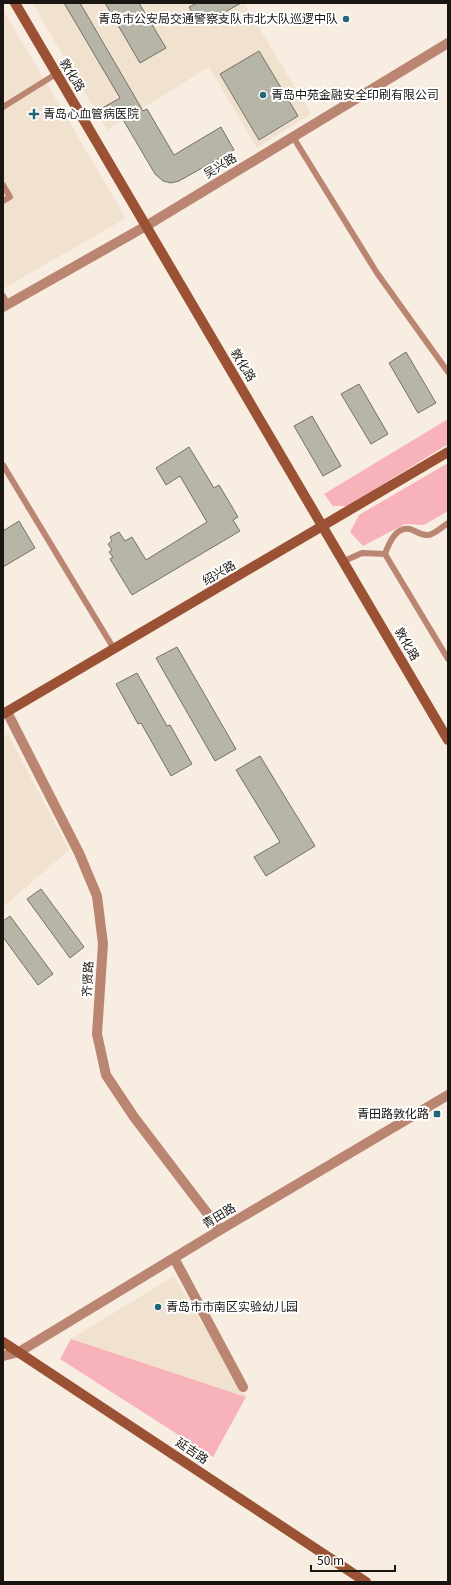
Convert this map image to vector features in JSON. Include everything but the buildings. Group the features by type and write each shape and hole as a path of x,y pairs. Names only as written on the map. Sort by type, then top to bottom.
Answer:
{"main road":[{"name":"敦化路","path":"15,3 324,526 448,740"},
{"name":"绍兴路","path":"5,713 448,452"},
{"name":"延吉路","path":"3,1342 366,1582"}],"street":[{"name":"吴兴路","path":"5,303 146,226 448,43"},
{"name":"齐贤路","path":"5,713 79,854 97,896 103,944 97,1034 106,1075 134,1117 220,1230"},
{"name":"青田路","path":"3,1356 19,1352 220,1230 448,1095"},
{"path":"174,1258 243,1387"}],"lane":[{"path":"3,107 56,74"},
{"path":"293,137 377,274 448,372"},
{"path":"3,185 10,197 3,201"},
{"path":"3,465 114,649"},
{"path":"385,554 390,541 400,531 410,529 429,535 448,523"},
{"path":"344,561 362,554 385,554"},
{"path":"385,554 448,659"}],"shaded area":[{"path":"32,3 244,3 311,114 257,148 209,67 107,130"},
{"name":"青岛心血管病医院","path":"3,10 126,218 3,289"},
{"path":"448,419 448,444 348,506 333,506 324,494"},
{"path":"448,463 448,511 424,525 405,524 363,546 350,532 359,515"},
{"path":"8,734 69,850 3,907 3,737"},
{"name":"青岛市市南区实验幼儿园","path":"174,1276 246,1397 71,1339"},
{"path":"71,1339 246,1397 213,1457 60,1359"}],"place":[{"name":"青岛市公安局交通警察支队市北大队巡逻中队","path":"346,19"},
{"name":"青岛中苑金融安全印刷有限公司","path":"263,95"},
{"name":"青岛心血管病医院","path":"34,114"},
{"name":"青田路敦化路","path":"437,1114"},
{"name":"青岛市市南区实验幼儿园","path":"158,1307"}]}
